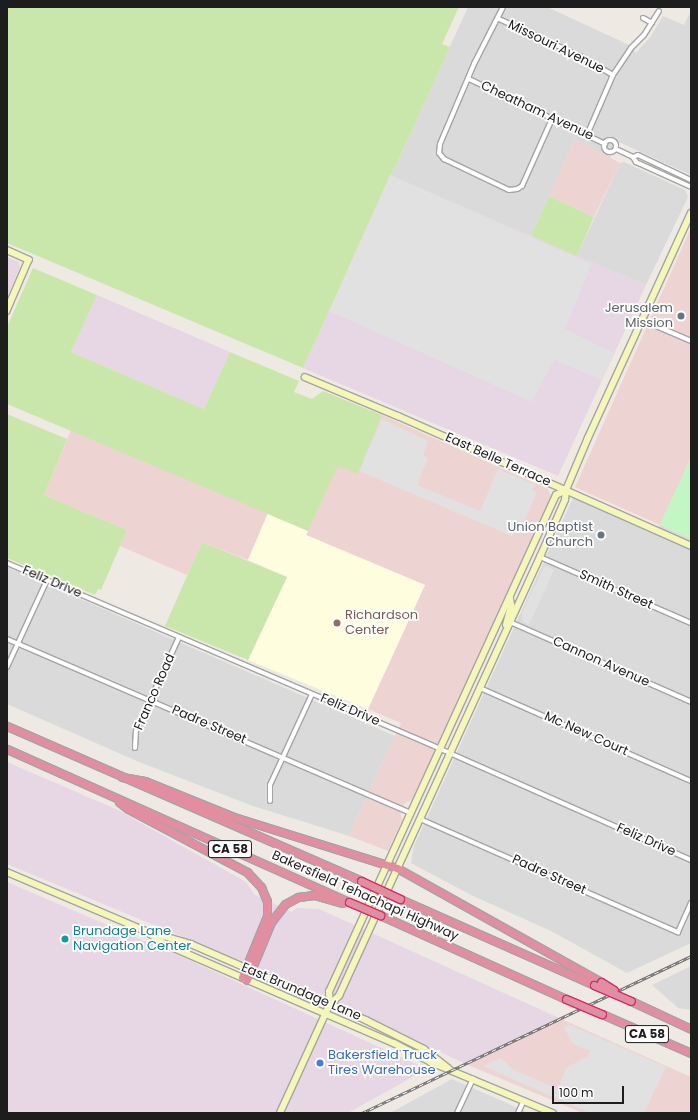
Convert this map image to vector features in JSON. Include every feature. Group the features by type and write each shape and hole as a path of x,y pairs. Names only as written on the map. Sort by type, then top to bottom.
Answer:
{"highway":[{"name":"Bakersfield Tehachapi Highway","path":"7,726 631,1001 691,1029"},
{"name":"Bakersfield Tehachapi Highway","path":"7,749 112,795 349,904 380,915 566,999 691,1053"},
{"path":"122,777 145,781 234,817 388,864 601,982 631,1001"},
{"path":"112,795 128,809 247,872 257,881 265,894 267,916 249,969"},
{"path":"244,978 271,922 285,904 298,897 314,895 349,904"}],"street":[{"path":"503,7 499,19 469,79 440,144 439,153 444,159 509,190 518,189 522,186 552,119"},
{"path":"587,135 613,75 652,23 658,10"},
{"path":"643,18 652,23"},
{"name":"Missouri Avenue","path":"499,19 580,56 613,75"},
{"name":"Cheatham Avenue","path":"469,79 605,144"},
{"path":"616,149 613,140 605,144 608,152 616,149 633,157 638,156 691,180"},
{"path":"633,157 636,162 691,187"},
{"path":"280,1113 330,1004 339,996 540,557 565,500 566,490 691,213"},
{"path":"7,250 29,260 7,311"},
{"path":"642,320 691,341"},
{"name":"East Belle Terrace","path":"305,377 398,416 691,546"},
{"path":"330,1004 329,992 556,495 566,490"},
{"name":"Smith Street","path":"540,557 691,623"},
{"name":"Feliz Drive","path":"7,563 450,753 691,860"},
{"path":"7,667 47,580"},
{"path":"499,646 511,606 510,598"},
{"name":"Cannon Avenue","path":"510,622 691,702"},
{"name":"Franco Road","path":"135,748 136,731 179,637"},
{"name":"Padre Street","path":"7,639 411,813"},
{"name":"Mc New Court","path":"480,688 691,781"},
{"path":"270,801 270,785 312,694"},
{"name":"Padre Street","path":"420,819 678,932 691,903"},
{"name":"East Brundage Lane","path":"7,872 146,931 191,944 330,1004 401,1036 434,1055 448,1068"},
{"name":"East Brundage Lane","path":"146,931 167,945 326,1013 431,1062 554,1113"},
{"path":"457,1113 472,1078"},
{"path":"518,1113 524,1100"}],"shaded area":[{"path":"468,7 547,7 627,44 636,53 651,36 663,16 684,25 691,11 691,175 619,142 610,159 575,139 531,236 391,176"},
{"path":"575,139 620,163 594,217 549,196"},
{"path":"624,162 685,190 688,197 646,285 577,256 620,163"},
{"path":"390,175 592,264 565,329 614,353 602,380 554,360 532,402 329,311"},
{"path":"391,176 646,285 558,476 303,368"},
{"path":"690,230 691,458 660,525 575,487"},
{"path":"7,257 19,262 20,267 7,297"},
{"path":"97,295 230,352 204,409 71,352"},
{"path":"382,415 548,489 551,496 412,800 404,804 400,812 402,820 388,851 349,836 401,723 368,709 425,585 306,535 338,465 358,473"},
{"path":"382,419 428,441 423,455 428,458 417,485 480,511 498,469 535,485 532,490 537,492 519,533 514,531 512,536 359,471"},
{"path":"71,430 268,513 248,560 202,542 187,575 120,546 127,530 44,495"},
{"path":"573,498 654,534 660,525 691,539 691,943 627,973 551,931 471,895 411,863 414,846"},
{"name":"Richardson Center","path":"268,513 308,531 306,535 425,585 368,709 248,660 287,577 248,560"},
{"path":"545,566 554,570 529,625 523,622 522,613"},
{"path":"7,567 395,736 349,836 253,806 139,762 7,704"},
{"path":"7,762 118,810 246,882 255,895 292,912 297,908 319,909 559,1018 468,1065 291,982 7,864"},
{"path":"7,882 189,960 427,1069 348,1113 7,1113"},
{"path":"691,966 691,1010 678,1008 652,985"},
{"path":"559,1018 691,1077 691,1113 583,1113 468,1065"},
{"path":"570,1025 666,1067 644,1113 590,1113 483,1066 501,1058 514,1070 558,1089 566,1068 588,1056 590,1051 572,1043 564,1027"},
{"path":"452,1079 529,1113 390,1113"}],"green space":[{"path":"7,7 459,7 442,44 450,47 303,368 7,243"},
{"path":"549,196 594,217 577,256 531,236"},
{"path":"33,268 97,295 71,352 204,409 230,352 299,381 294,392 312,399 323,391 382,415 358,474 338,466 308,531 7,404 7,327"},
{"path":"7,414 67,439 44,495 127,530 101,590 98,589 95,595 7,558"},
{"path":"691,457 691,539 660,525"},
{"path":"202,542 287,577 248,660 165,626"}],"railway":[{"path":"362,1113 691,956"}],"place":[{"name":"Jerusalem Mission","path":"681,316"},
{"name":"Union Baptist Church","path":"601,535"},
{"name":"Richardson Center","path":"337,623"},
{"name":"Brundage Lane Navigation Center","path":"65,939"},
{"name":"Bakersfield Truck Tires Warehouse","path":"320,1063"}]}
